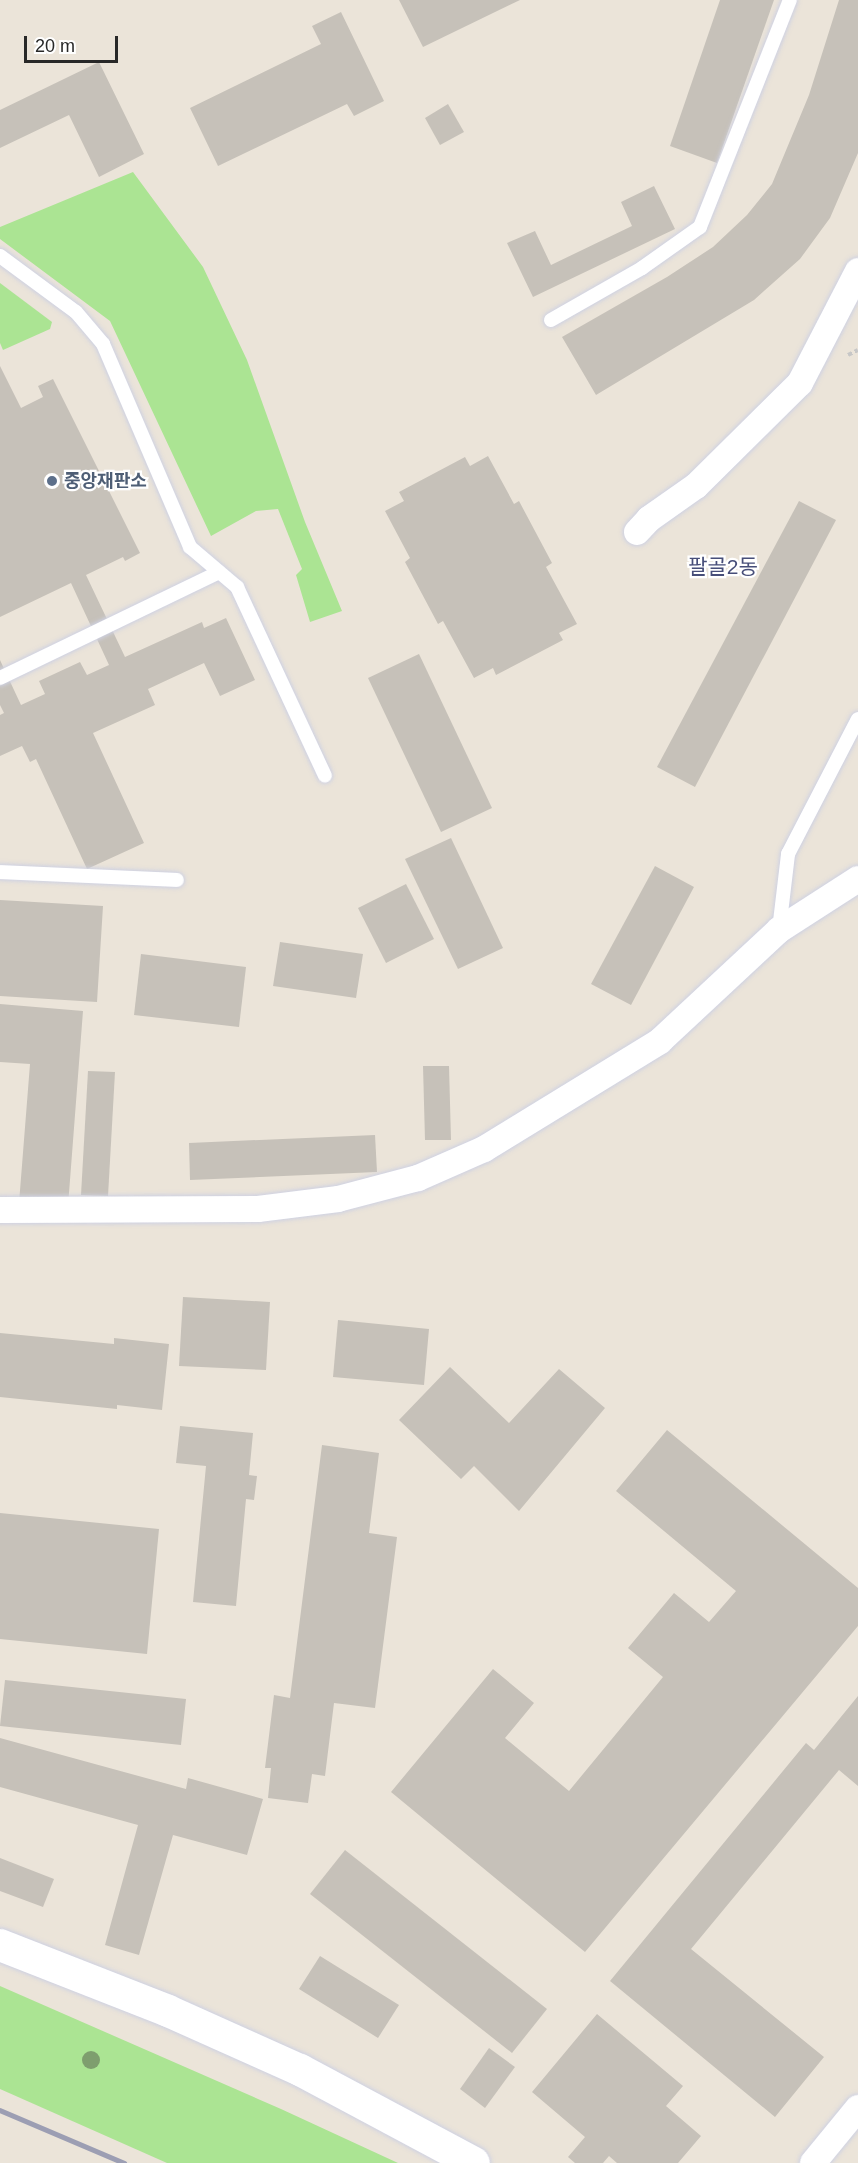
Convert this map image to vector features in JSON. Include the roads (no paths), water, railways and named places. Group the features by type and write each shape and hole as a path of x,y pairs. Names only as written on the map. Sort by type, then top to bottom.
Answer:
{"street":[{"path":"637,532 649,519 696,486 800,383 858,271"},
{"path":"0,1210 258,1209 338,1199 418,1178 484,1149 660,1041 779,930 858,879"},
{"path":"0,1945 168,2011 300,2070 474,2163"},
{"path":"813,2163 858,2108"}],"lane":[{"path":"551,320 642,268 700,226 790,0"},
{"path":"0,256 76,312 103,344 190,548 237,587 325,776"},
{"path":"0,678 219,572"},
{"path":"779,930 788,854 858,718"},
{"path":"0,872 177,880"}],"railway":[{"path":"0,2110 124,2163"}],"place":[{"name":"중앙재판소","path":"52,481"}],"district":[{"name":"팔골2동","path":"723,567"}]}
